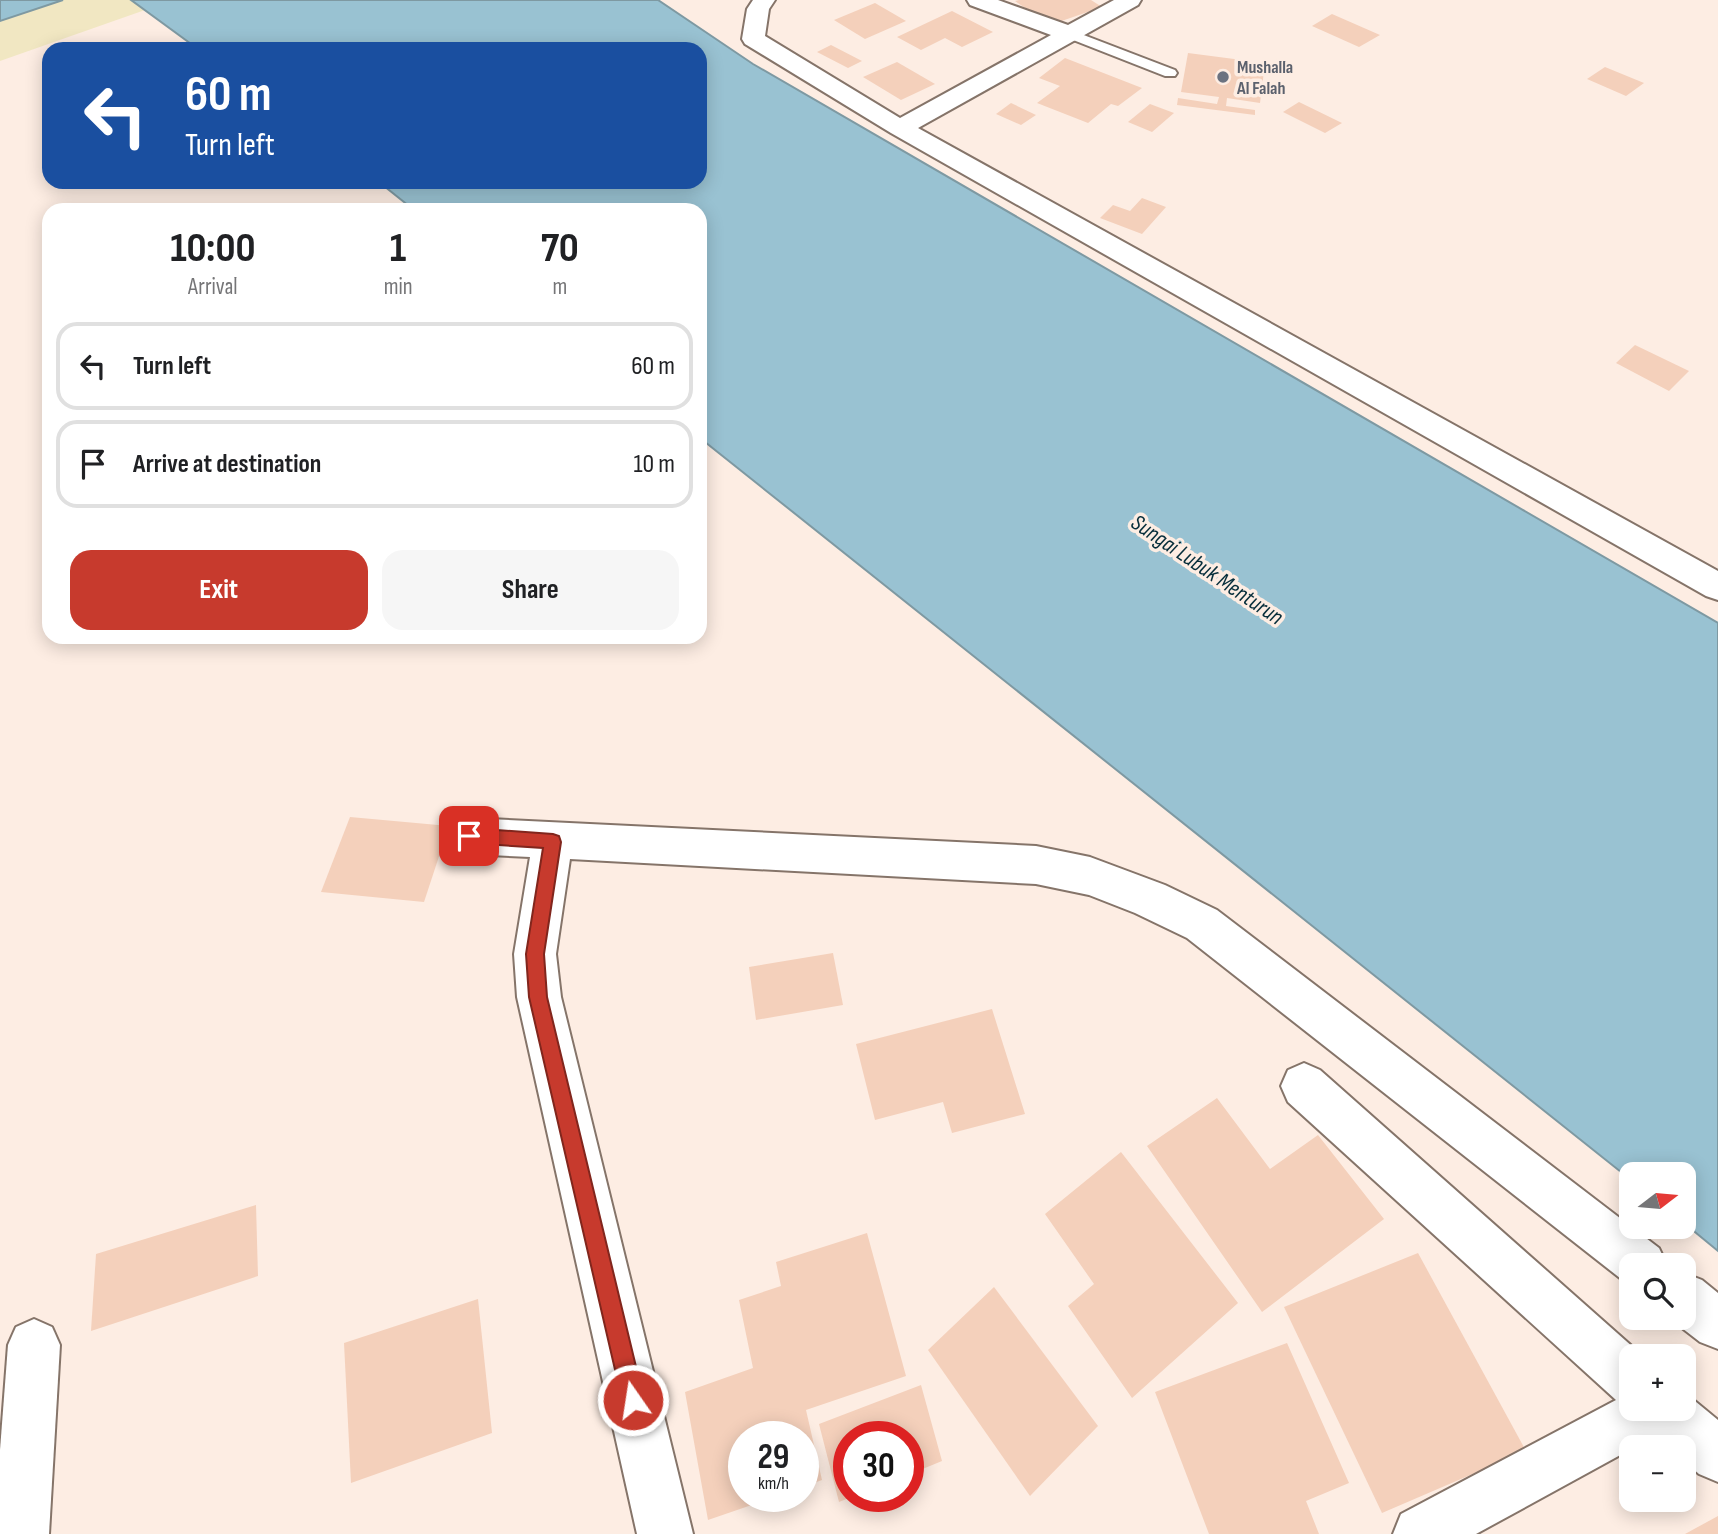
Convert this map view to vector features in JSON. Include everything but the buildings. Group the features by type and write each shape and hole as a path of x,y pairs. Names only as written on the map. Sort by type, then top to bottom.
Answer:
{"street":[{"path":"764,0 758,9 753,39 900,128 1718,587"},
{"path":"978,0 1068,33"},
{"path":"900,128 1130,0"},
{"path":"469,836 1037,865 1090,876 1138,894 1202,924 1627,1253"},
{"path":"553,842 535,954 538,997 665,1534"},
{"path":"1304,1086 1619,1369"},
{"path":"1696,1307 1718,1324"},
{"path":"22,1534 33,1345"},
{"path":"1421,1534 1630,1421"},
{"path":"1677,1421 1718,1455"}],"lane":[{"path":"1068,33 1170,73"}],"sand":[{"path":"63,0 131,0 145,10 54,42 42,42 42,46 0,61 0,21"}],"water":[{"path":"0,0 63,0 0,21"},
{"name":"Sungai Lubuk Menturun","path":"131,0 658,0 753,64 1718,623 1718,1251 1696,1233 1696,1162 1619,1162 1619,1170 707,444 707,203 405,203 388,189 707,189 707,42 188,42"}],"place":[{"name":"Mushalla Al Falah","path":"1223,77"}],"route":[{"path":"469,836 553,842 537,929 535,954 538,997 633,1400"}]}
